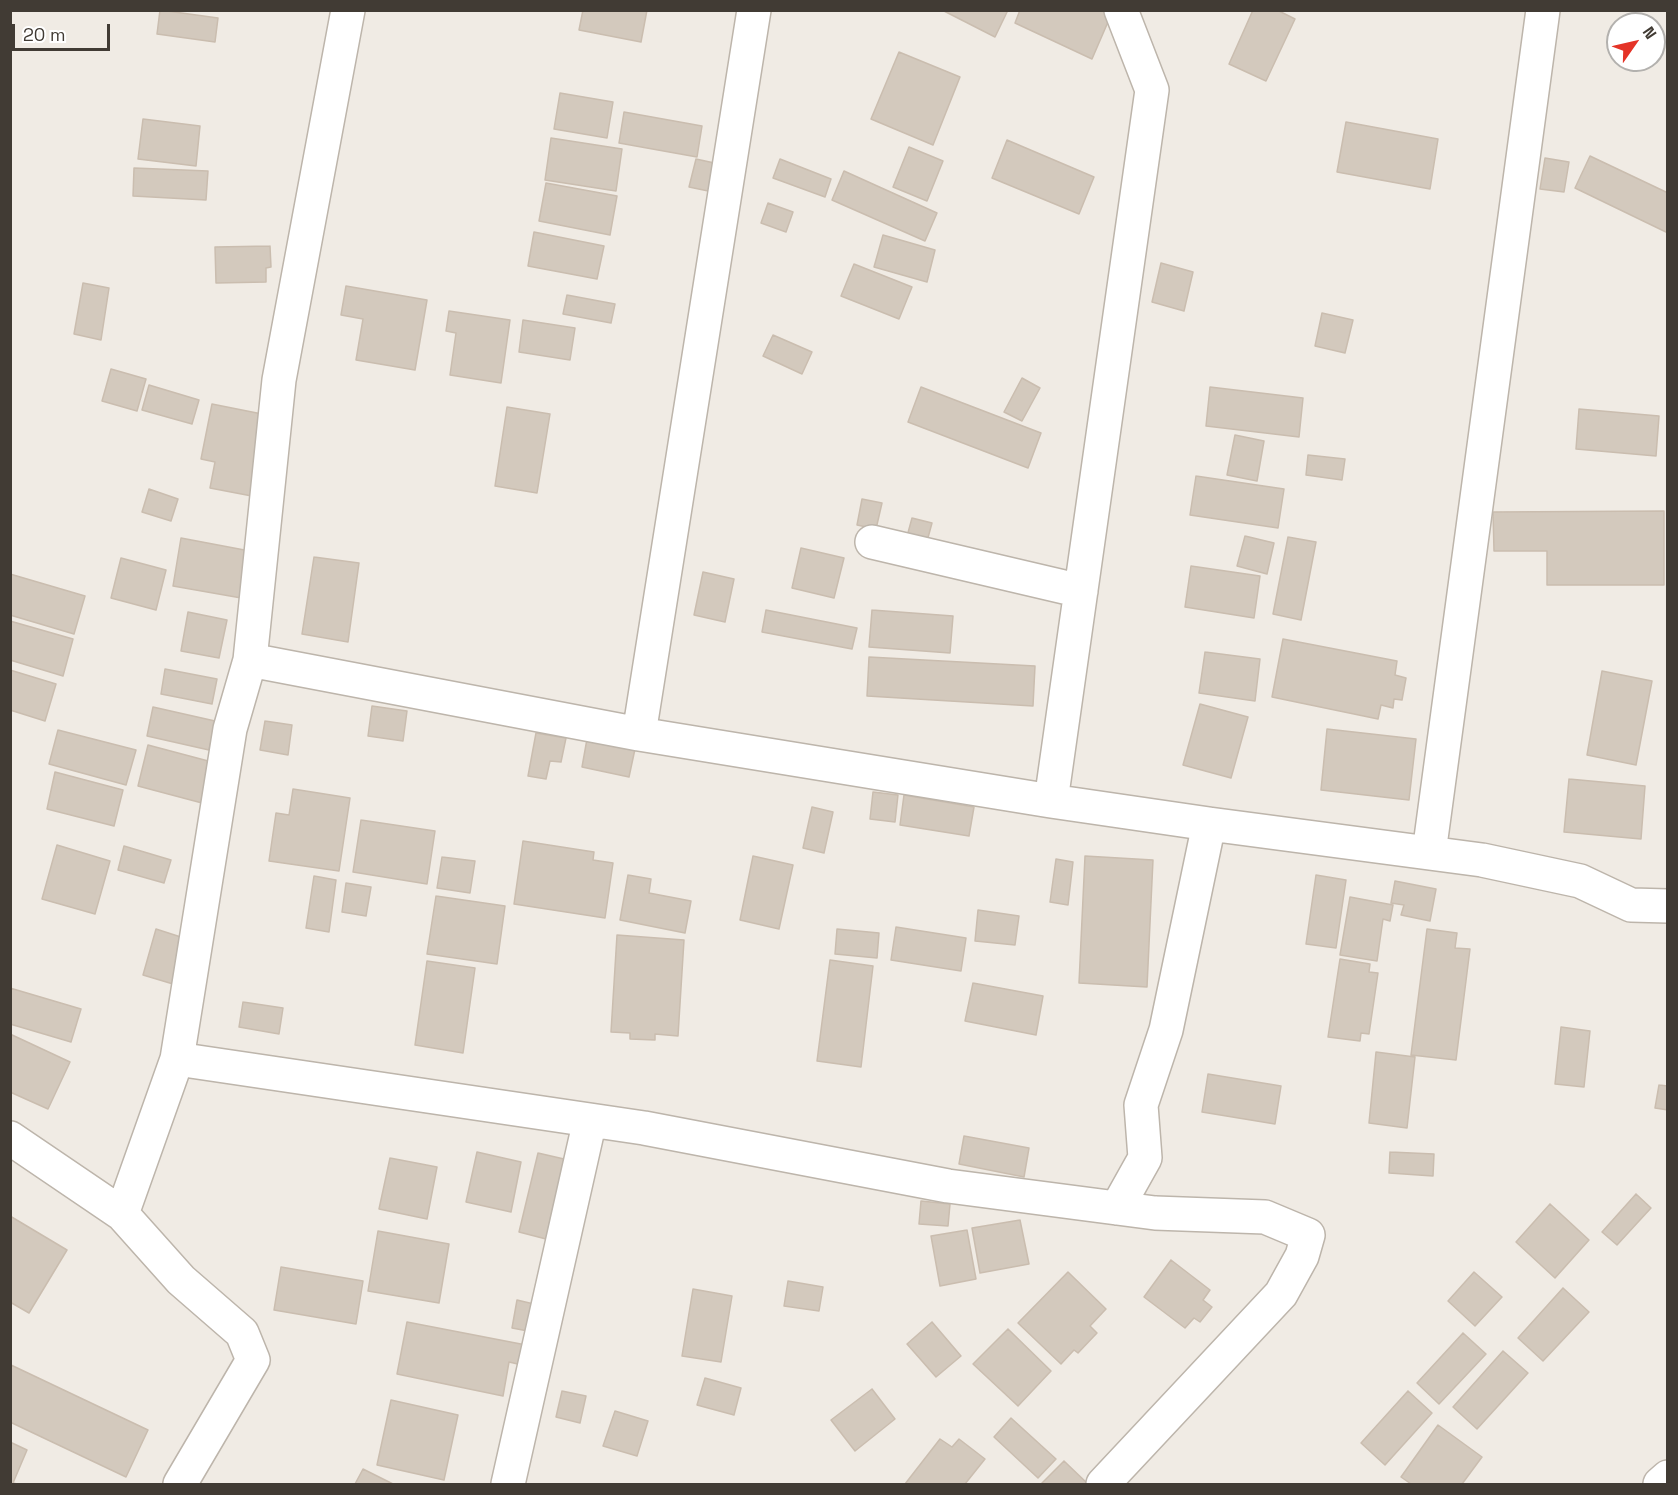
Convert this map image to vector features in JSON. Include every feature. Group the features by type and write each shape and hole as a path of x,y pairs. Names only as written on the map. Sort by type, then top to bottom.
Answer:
{"street":[{"path":"122,1214 177,1059 230,729 250,660 279,380 348,10"},
{"path":"639,734 754,10"},
{"path":"1051,801 1152,90 1121,10"},
{"path":"1429,852 1543,10"},
{"path":"872,542 1081,591"},
{"path":"250,660 639,734 1051,801 1482,860 1580,881 1631,905 1668,906"},
{"path":"1117,1208 1145,1158 1141,1105 1166,1030 1209,824"},
{"path":"177,1059 644,1128 948,1186 1155,1213 1265,1217 1308,1235 1302,1256 1281,1294 1103,1485"},
{"path":"508,1485 590,1120"},
{"path":"10,1138 122,1214 181,1280 243,1333 253,1360 180,1485"},
{"path":"1660,1485 1668,1477"}],"building":[{"path":"160,10 218,18 215,42 157,34"},
{"path":"583,10 647,10 641,42 579,30"},
{"path":"942,10 1008,10 995,37"},
{"path":"1020,10 1101,10 1111,15 1092,59 1015,23"},
{"path":"1253,10 1277,10 1295,19 1266,81 1229,64"},
{"path":"899,52 960,77 933,145 871,119"},
{"path":"560,93 613,102 607,138 554,129"},
{"path":"624,112 702,126 697,157 619,143"},
{"path":"143,119 200,126 196,166 138,159"},
{"path":"1346,122 1438,139 1430,189 1337,172"},
{"path":"551,138 622,149 616,191 545,180"},
{"path":"1007,140 1094,177 1079,214 992,178"},
{"path":"909,147 943,161 927,201 893,187"},
{"path":"1590,156 1668,193 1668,233 1575,188"},
{"path":"1545,158 1569,162 1564,192 1540,189"},
{"path":"696,159 719,164 713,192 689,187"},
{"path":"780,159 831,179 825,197 773,178"},
{"path":"134,168 208,171 206,200 133,196"},
{"path":"844,171 937,213 925,241 832,200"},
{"path":"546,183 617,196 610,235 539,221"},
{"path":"768,203 793,212 786,232 761,223"},
{"path":"534,232 604,246 597,279 528,266"},
{"path":"883,235 935,250 927,282 874,267"},
{"path":"270,246 271,267 266,268 266,282 216,283 215,247"},
{"path":"1161,263 1193,272 1184,311 1152,302"},
{"path":"854,264 912,287 899,319 841,296"},
{"path":"83,283 109,288 101,340 74,334"},
{"path":"346,286 427,300 415,370 356,360 363,319 341,315"},
{"path":"567,295 615,304 611,323 563,314"},
{"path":"449,311 510,320 501,383 450,375 456,333 446,331"},
{"path":"1322,313 1353,320 1345,353 1315,346"},
{"path":"523,320 575,328 570,360 519,352"},
{"path":"773,335 812,352 802,374 763,356"},
{"path":"111,369 146,379 137,411 102,401"},
{"path":"1022,378 1040,388 1022,421 1004,412"},
{"path":"149,385 199,400 192,424 142,410"},
{"path":"921,387 1041,433 1028,468 908,422"},
{"path":"1210,387 1303,398 1299,437 1206,426"},
{"path":"212,404 272,416 257,497 210,488 215,462 201,459"},
{"path":"507,407 550,414 537,493 495,486"},
{"path":"1579,409 1659,416 1656,456 1576,449"},
{"path":"1235,435 1264,441 1257,481 1227,475"},
{"path":"1308,455 1345,459 1342,480 1306,475"},
{"path":"1196,476 1284,489 1278,528 1190,515"},
{"path":"149,489 178,499 171,521 142,512"},
{"path":"862,499 882,503 876,529 857,525"},
{"path":"1664,511 1664,585 1547,585 1547,551 1494,551 1493,512"},
{"path":"912,518 932,523 926,545 906,540"},
{"path":"1245,536 1274,543 1267,574 1237,566"},
{"path":"1288,537 1316,542 1301,620 1273,614"},
{"path":"181,538 255,552 247,599 173,586"},
{"path":"801,548 844,558 834,598 792,588"},
{"path":"314,557 359,563 348,642 302,634"},
{"path":"121,558 166,570 156,610 111,598"},
{"path":"1191,566 1260,576 1254,618 1185,607"},
{"path":"703,572 734,579 725,622 694,615"},
{"path":"10,574 85,596 74,634 10,615"},
{"path":"766,610 857,628 852,649 762,632"},
{"path":"872,610 953,616 950,653 869,647"},
{"path":"188,612 227,620 219,658 181,651"},
{"path":"10,621 73,639 63,676 10,660"},
{"path":"1283,639 1397,661 1395,675 1406,678 1402,700 1394,699 1393,708 1381,705 1378,719 1272,697"},
{"path":"1205,652 1260,659 1255,701 1199,693"},
{"path":"869,657 1035,666 1033,706 867,696"},
{"path":"165,669 217,679 212,704 161,694"},
{"path":"10,670 56,684 45,721 10,710"},
{"path":"1602,671 1652,681 1636,765 1587,755"},
{"path":"1200,704 1248,717 1231,778 1183,765"},
{"path":"372,706 407,711 403,741 368,736"},
{"path":"153,707 215,721 215,745 210,744 209,750 147,736"},
{"path":"265,721 292,725 288,755 260,750"},
{"path":"1327,729 1416,739 1409,800 1321,790"},
{"path":"58,730 136,750 126,785 49,764"},
{"path":"536,733 566,738 561,762 550,761 546,779 528,776"},
{"path":"587,739 635,749 629,777 582,767"},
{"path":"148,745 212,762 202,803 138,786"},
{"path":"55,772 123,790 114,826 47,809"},
{"path":"1569,779 1645,786 1641,839 1564,832"},
{"path":"293,789 350,798 339,871 269,861 276,813 289,815"},
{"path":"873,792 898,795 895,822 870,819"},
{"path":"904,795 974,807 969,836 900,825"},
{"path":"812,807 833,812 824,853 803,848"},
{"path":"361,820 435,831 427,884 353,872"},
{"path":"523,841 594,852 593,860 613,863 605,918 514,904"},
{"path":"57,845 110,861 95,914 42,899"},
{"path":"124,846 171,860 164,883 118,870"},
{"path":"753,856 793,865 779,929 740,920"},
{"path":"1085,856 1153,860 1147,987 1079,983"},
{"path":"442,857 475,861 470,893 437,888"},
{"path":"1056,859 1073,862 1068,905 1050,902"},
{"path":"628,875 651,879 649,893 691,901 685,933 620,920"},
{"path":"1316,875 1346,880 1336,948 1306,944"},
{"path":"314,876 336,880 329,932 306,928"},
{"path":"1395,881 1436,889 1430,921 1401,915 1404,905 1391,903"},
{"path":"346,883 371,887 366,916 342,912"},
{"path":"436,896 505,906 497,964 427,954"},
{"path":"1350,897 1393,905 1390,921 1383,919 1377,961 1340,955"},
{"path":"978,910 1019,916 1015,945 975,941"},
{"path":"896,927 966,938 961,971 891,960"},
{"path":"156,929 187,939 173,984 143,975"},
{"path":"837,929 879,933 877,958 835,954"},
{"path":"1427,929 1457,933 1455,948 1470,949 1456,1060 1411,1055"},
{"path":"617,935 684,940 678,1036 655,1034 655,1040 630,1039 630,1033 611,1032"},
{"path":"1340,959 1370,964 1369,972 1378,973 1369,1034 1361,1033 1360,1041 1328,1037"},
{"path":"830,960 873,966 861,1067 817,1061"},
{"path":"427,961 475,968 463,1053 415,1045"},
{"path":"973,983 1043,996 1036,1035 965,1021"},
{"path":"10,988 81,1009 71,1042 10,1024"},
{"path":"243,1002 283,1008 279,1034 239,1027"},
{"path":"1561,1027 1590,1031 1584,1087 1555,1084"},
{"path":"10,1034 70,1062 48,1109 10,1092"},
{"path":"1376,1052 1415,1057 1407,1128 1369,1123"},
{"path":"1208,1074 1281,1086 1275,1124 1202,1112"},
{"path":"1659,1085 1668,1086 1668,1110 1655,1108"},
{"path":"964,1136 1029,1148 1024,1177 959,1164"},
{"path":"477,1152 521,1162 511,1212 466,1202"},
{"path":"1390,1152 1434,1154 1433,1176 1389,1173"},
{"path":"538,1153 564,1159 546,1239 519,1232"},
{"path":"390,1158 437,1167 427,1219 379,1209"},
{"path":"1636,1194 1651,1208 1617,1245 1602,1232"},
{"path":"921,1201 950,1204 948,1226 919,1224"},
{"path":"1550,1204 1589,1240 1555,1278 1516,1242"},
{"path":"10,1216 67,1250 29,1313 10,1302"},
{"path":"1020,1220 1029,1264 980,1273 972,1228"},
{"path":"967,1230 976,1279 940,1286 931,1236"},
{"path":"378,1231 449,1244 439,1303 368,1291"},
{"path":"1171,1260 1210,1290 1203,1300 1212,1307 1200,1322 1194,1318 1185,1328 1144,1297"},
{"path":"281,1267 363,1281 356,1324 274,1310"},
{"path":"1068,1272 1106,1309 1090,1326 1097,1333 1078,1353 1074,1350 1061,1364 1018,1323"},
{"path":"1474,1272 1502,1297 1475,1326 1448,1301"},
{"path":"788,1281 823,1287 819,1311 784,1306"},
{"path":"1563,1288 1589,1312 1543,1361 1518,1338"},
{"path":"693,1289 732,1296 721,1362 682,1356"},
{"path":"517,1300 538,1305 533,1332 512,1328"},
{"path":"407,1322 526,1345 522,1365 509,1362 503,1396 397,1374"},
{"path":"932,1322 961,1356 936,1377 907,1344"},
{"path":"1008,1329 1051,1371 1018,1406 973,1364"},
{"path":"1463,1333 1486,1354 1439,1404 1417,1383"},
{"path":"1503,1351 1528,1373 1477,1429 1453,1407"},
{"path":"11,1365 148,1430 126,1477 10,1422"},
{"path":"705,1378 741,1388 734,1415 697,1405"},
{"path":"872,1389 895,1419 855,1451 831,1420"},
{"path":"562,1391 586,1396 580,1423 556,1417"},
{"path":"1408,1391 1432,1413 1385,1465 1361,1443"},
{"path":"391,1400 458,1415 444,1480 377,1465"},
{"path":"615,1411 648,1421 637,1456 603,1446"},
{"path":"1011,1418 1056,1459 1038,1478 994,1437"},
{"path":"1438,1425 1482,1457 1462,1484 1411,1484 1401,1477"},
{"path":"940,1439 952,1447 959,1439 985,1459 965,1484 905,1484"},
{"path":"10,1442 27,1450 13,1483 17,1484 10,1484"},
{"path":"1064,1461 1088,1484 1041,1484"},
{"path":"363,1469 393,1484 355,1484"}]}
